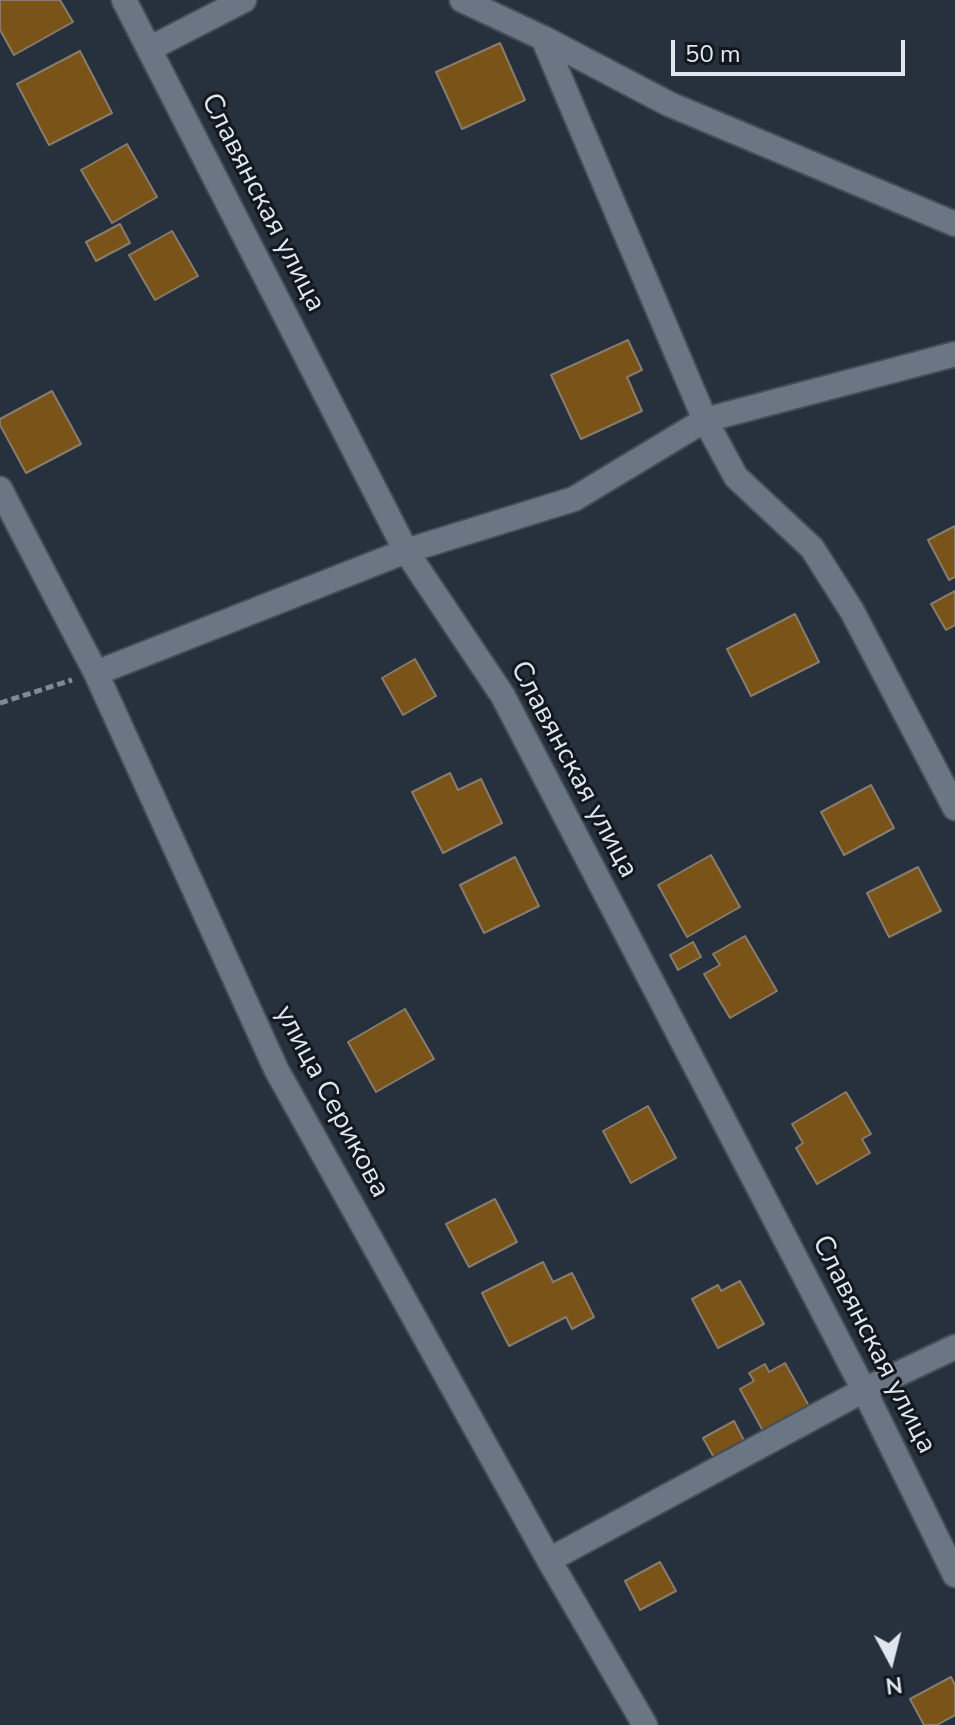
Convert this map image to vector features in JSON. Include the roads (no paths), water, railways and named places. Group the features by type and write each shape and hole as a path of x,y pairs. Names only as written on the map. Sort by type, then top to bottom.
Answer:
{"street":[{"name":"Славянская улица","path":"124,0 406,551 503,696 864,1390 955,1575"},
{"path":"149,49 244,0"},
{"path":"462,0 543,38 669,104 955,224"},
{"path":"543,38 705,420 736,477 812,548 852,611 955,808"},
{"path":"96,673 406,551 574,499 705,420 955,354"},
{"name":"улица Серикова","path":"0,489 96,673 276,1069 549,1560 645,1725"},
{"path":"549,1560 864,1390 955,1347"}]}
